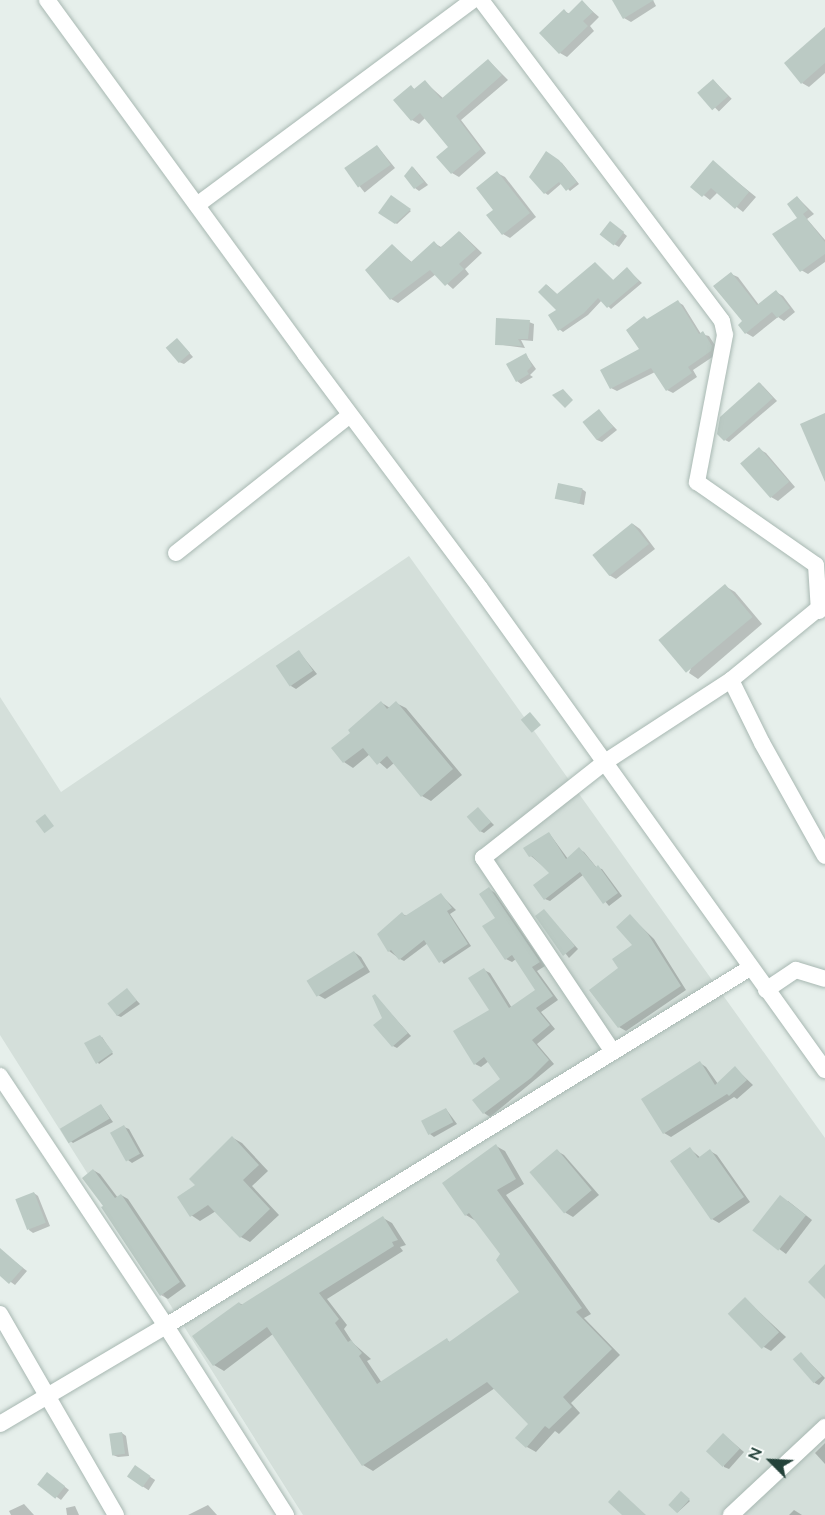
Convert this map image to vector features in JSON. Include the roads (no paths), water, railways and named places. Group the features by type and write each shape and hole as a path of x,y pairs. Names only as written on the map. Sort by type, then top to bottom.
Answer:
{"street":[{"path":"47,0 350,415 480,588 765,990 825,1070"},
{"path":"197,206 473,0"},
{"path":"481,0 722,321 725,335 696,482 816,565 823,610 731,680 605,762 483,858 613,1052"},
{"path":"176,553 350,415"},
{"path":"731,680 762,743 825,856"},
{"path":"0,1424 47,1394 166,1326 750,968"},
{"path":"765,990 796,970 825,979"},
{"path":"0,1076 166,1326 286,1515"},
{"path":"0,1314 116,1515"},
{"path":"731,1515 825,1427"}]}
